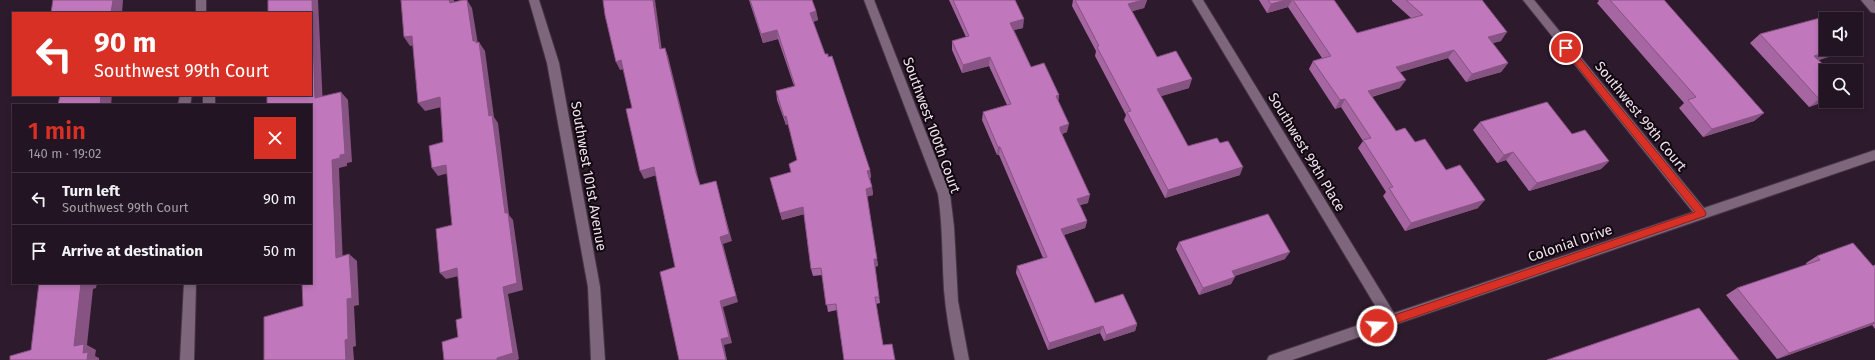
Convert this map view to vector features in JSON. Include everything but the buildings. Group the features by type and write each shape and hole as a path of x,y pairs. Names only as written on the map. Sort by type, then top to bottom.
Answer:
{"street":[{"path":"201,0 201,12"},
{"name":"Southwest 101st Avenue","path":"534,0 553,63 594,287 598,318 598,360"},
{"name":"Southwest 100th Court","path":"869,0 944,194 950,228 950,281 952,310 962,360"},
{"name":"Southwest 99th Place","path":"1197,0 1392,320"},
{"name":"Southwest 99th Court","path":"1528,0 1702,214"},
{"path":"1866,0 1875,9"},
{"name":"Colonial Drive","path":"1274,360 1875,155"},
{"path":"187,360 190,284"}],"route":[{"path":"1377,326 1702,214 1566,48"}]}
